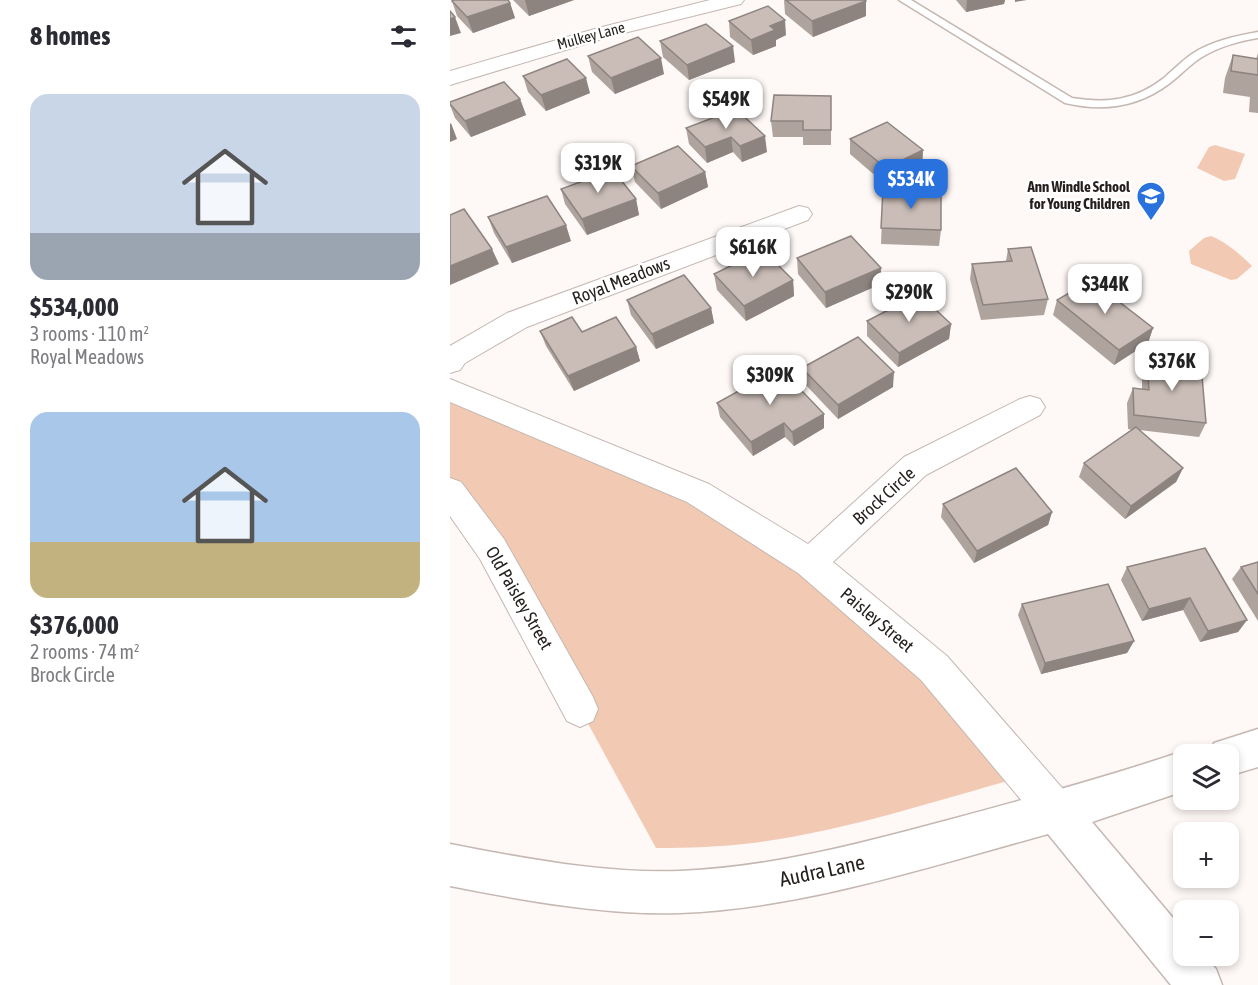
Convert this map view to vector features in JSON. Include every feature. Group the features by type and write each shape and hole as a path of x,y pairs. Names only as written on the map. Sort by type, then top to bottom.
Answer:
{"street":[{"name":"Mulkey Lane","path":"450,78 605,32 734,0"},
{"name":"Royal Meadows","path":"450,362 455,356 517,320 799,214"},
{"name":"Paisley Street","path":"450,390 698,493 810,563 934,668 1200,985"},
{"name":"Brock Circle","path":"810,563 915,466 1030,407"},
{"name":"Old Paisley Street","path":"450,491 492,549 580,709"},
{"path":"1239,754 1258,748"},
{"name":"Audra Lane","path":"450,865 516,878 640,892 681,892 783,881 906,852 1101,799 1173,775"}],"lane":[{"path":"904,0 1069,101 1094,106 1120,104 1140,99 1164,84 1199,54 1219,45 1258,35"}],"shaded area":[{"path":"1215,145 1245,154 1235,179 1224,181 1197,168 1209,147"},
{"path":"1211,236 1233,249 1252,266 1237,279 1231,280 1191,264 1189,251 1204,238"},
{"path":"450,391 698,493 810,563 1025,776 890,814 787,838 729,845 656,848 580,709 450,491"}],"building":[{"path":"508,0 510,3 467,17 452,1"},
{"path":"786,0 865,0 866,1 812,21"},
{"path":"768,6 785,20 770,26 775,30 751,40 729,21"},
{"path":"706,24 733,46 687,65 660,41"},
{"path":"638,37 661,58 611,78 588,56"},
{"path":"1233,55 1258,59 1258,75 1231,71"},
{"path":"567,59 586,78 541,95 523,76"},
{"path":"504,82 520,99 465,121 450,104 450,102"},
{"path":"774,95 831,96 831,130 803,130 803,121 771,121"},
{"path":"736,109 765,136 740,146 731,137 705,147 686,128"},
{"path":"887,122 923,150 886,168 850,139"},
{"path":"678,146 705,172 658,193 631,166"},
{"path":"613,170 636,199 582,219 561,189"},
{"path":"883,189 941,191 941,230 881,228"},
{"path":"547,196 566,225 506,247 488,217"},
{"path":"464,209 492,249 450,266 450,215"},
{"path":"851,236 881,268 825,292 797,258"},
{"path":"1031,247 1048,299 983,305 972,264 1012,261 1008,249"},
{"path":"763,250 793,280 744,306 714,274"},
{"path":"684,275 711,308 652,334 627,300"},
{"path":"1091,280 1153,328 1119,350 1057,300"},
{"path":"919,294 951,324 899,353 867,321"},
{"path":"572,317 582,332 616,317 636,347 568,376 540,331"},
{"path":"858,337 894,372 838,405 802,368"},
{"path":"1147,359 1201,364 1206,423 1134,415 1133,388 1149,390"},
{"path":"780,368 824,414 792,432 784,423 751,442 717,403"},
{"path":"1136,427 1183,468 1131,506 1084,463"},
{"path":"1016,468 1052,512 977,551 943,504"},
{"path":"1205,548 1247,620 1208,631 1190,598 1149,609 1127,567"},
{"path":"1258,562 1258,594 1241,567"},
{"path":"1108,584 1134,641 1045,663 1022,604"}],"place":[{"name":"Ann Windle School for Young Children","path":"1151,222"}]}
